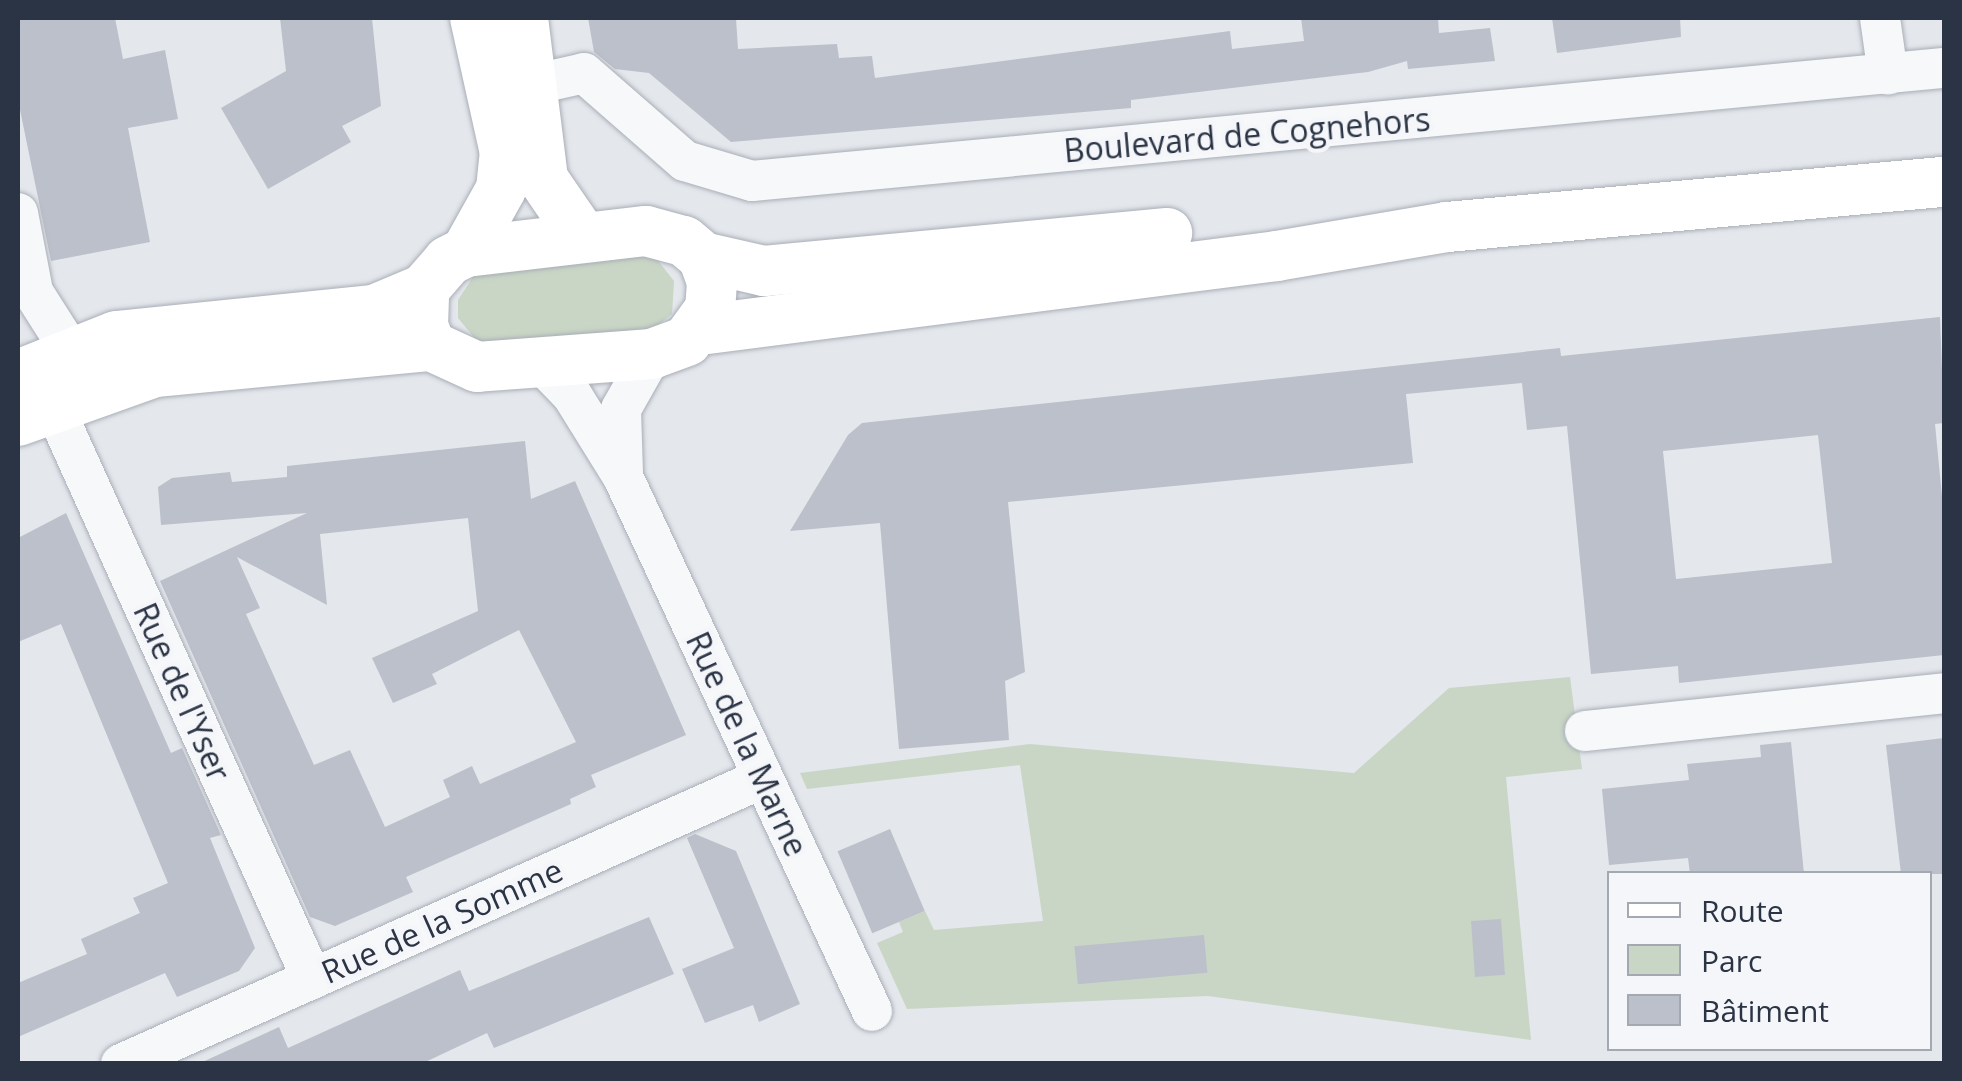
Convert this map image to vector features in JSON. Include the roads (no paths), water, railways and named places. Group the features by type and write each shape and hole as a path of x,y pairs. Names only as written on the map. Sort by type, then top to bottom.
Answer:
{"main road":[{"path":"466,252 500,189 505,153 475,18"},
{"path":"524,18 527,86 543,179 582,236"},
{"path":"1740,197 1835,162 1944,150"},
{"path":"29,400 155,372 430,346 478,367 652,354 700,330 1278,256 1447,227 1740,197 1944,182"},
{"path":"29,400 70,350 155,330 374,310 424,289 448,260 466,252 582,236 665,233 702,257 764,271 1274,223 1447,227"},
{"path":"700,330 712,282 702,257"},
{"path":"424,289 423,326 430,346"}],"street":[{"path":"1880,18 1888,74"},
{"name":"Boulevard de Cognehors","path":"527,86 584,72 685,161 752,181 1944,68"},
{"path":"18,213 33,292 70,350"},
{"name":"Rue de la Marne","path":"623,478 622,408 652,354"},
{"name":"Rue de la Marne","path":"542,364 572,395 623,478 872,1011"},
{"name":"Rue de l'Yser","path":"29,400 312,979"},
{"path":"1586,730 1944,693"},
{"name":"Rue de la Somme","path":"121,1064 763,778"}]}
